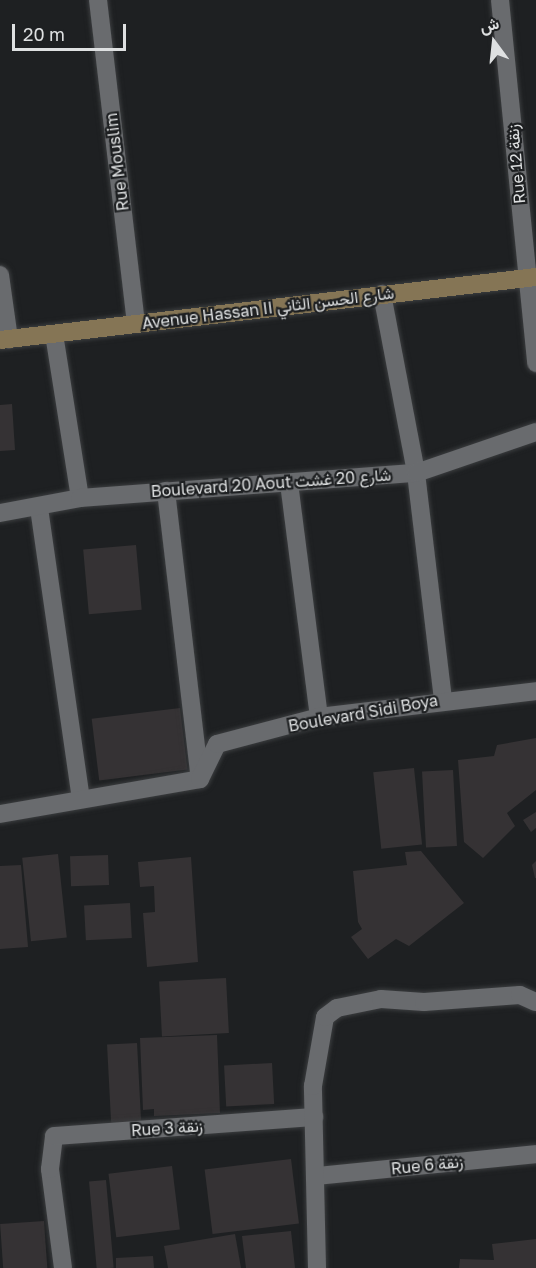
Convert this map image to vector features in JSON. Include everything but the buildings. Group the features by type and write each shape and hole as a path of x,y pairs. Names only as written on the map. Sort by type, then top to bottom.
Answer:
{"street":[{"name":"Rue Mouslim","path":"98,0 136,324"},
{"name":"Rue 12 زنقة","path":"500,0 531,278 536,363"},
{"path":"0,275 4,340"},
{"name":"Avenue Hassan II شارع الحسن الثاني","path":"4,340 531,278"},
{"path":"382,294 416,473 443,700"},
{"path":"54,334 80,498"},
{"name":"Boulevard 20 Aout شارع 20 غشت","path":"0,513 39,508 80,498 416,473 536,432"},
{"path":"290,483 319,717"},
{"path":"0,814 200,779 166,491"},
{"path":"39,508 81,798"},
{"name":"Boulevard Sidi Boya","path":"200,779 217,744 319,717 443,700 536,691"},
{"path":"317,1268 318,1176 314,1086 325,1017 337,1008 381,999 424,1002 520,995 536,1002"},
{"name":"Rue 3 زنقة","path":"63,1268 50,1169 54,1136 314,1117"},
{"name":"Rue 6 زنقة","path":"318,1176 536,1154"}]}
